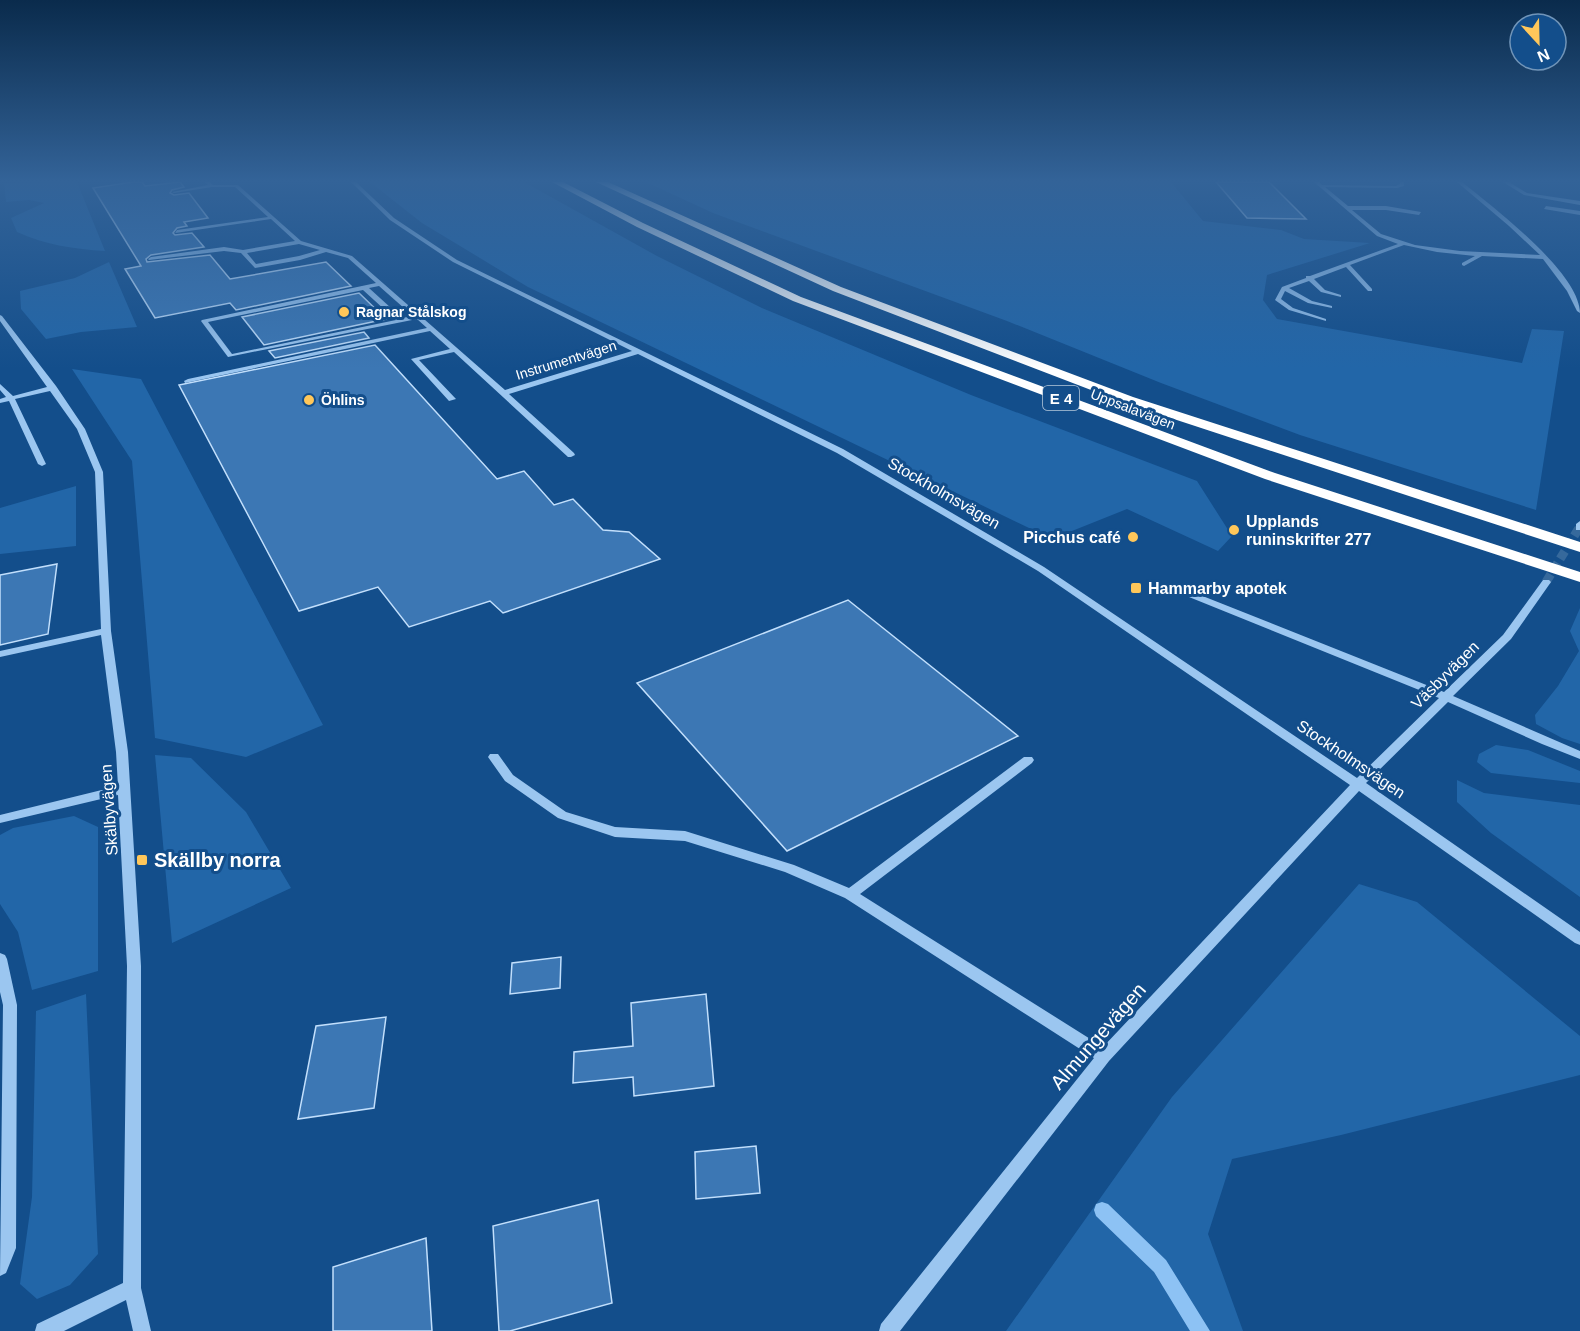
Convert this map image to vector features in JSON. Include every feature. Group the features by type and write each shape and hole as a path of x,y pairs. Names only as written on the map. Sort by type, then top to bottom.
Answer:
{"highway":[{"name":"Uppsalavägen","path":"680,244 797,299 1270,476 1580,577"},
{"name":"Uppsalavägen","path":"738,244 837,289 1118,396 1580,547"}],"street":[{"path":"151,259 224,249 243,252 287,244"},
{"name":"Instrumentvägen","path":"306,244 350,256 571,455"},
{"name":"Stockholmsvägen","path":"430,244 455,261 840,451 1041,569 1358,784 1580,939"},
{"path":"1324,320 1291,309 1278,300 1284,288 1308,277 1402,244"},
{"path":"1403,244 1545,257"},
{"path":"1535,244 1573,295 1580,311"},
{"path":"243,252 255,266 300,258 326,250"},
{"path":"1464,264 1484,253"},
{"path":"1346,264 1370,290"},
{"path":"1308,277 1323,291 1339,296"},
{"path":"381,284 204,321 230,356 418,317"},
{"path":"365,288 400,321"},
{"path":"1284,288 1310,302 1330,307"},
{"name":"Skälbyvägen","path":"0,317 53,387 81,429 99,472 106,631 124,789 134,966 132,1288 142,1331"},
{"path":"188,381 432,329"},
{"path":"452,399 414,359 455,350"},
{"name":"Instrumentvägen","path":"504,393 636,352"},
{"path":"0,386 11,398 42,464"},
{"path":"0,401 53,387"},
{"name":"Väsbyvägen","path":"1358,784 1448,698 1507,637 1546,582"},
{"path":"1192,595 1448,698 1580,755"},
{"path":"0,654 106,631"},
{"path":"494,757 509,778 562,814 615,832 685,836 789,868 850,894 1104,1056"},
{"path":"850,894 1028,760"},
{"name":"Almungevägen","path":"888,1331 1104,1056 1358,784"},
{"path":"0,819 124,789"},
{"path":"0,959 10,1005 7,1248 0,1267"},
{"path":"44,1331 132,1288"}],"shaded area":[{"path":"53,244 102,244 105,251 82,249"},
{"path":"457,244 636,244 762,308 971,395 1197,481 1232,536 1218,551 1127,509 1052,539 528,287"},
{"path":"798,244 1366,244 1267,275 1263,300 1277,319 1522,363 1532,329 1564,331 1536,510 1300,435 1161,383 1007,321"},
{"path":"109,262 137,327 81,332 46,339 21,309 20,291 75,278"},
{"path":"72,369 141,379 323,725 246,757 155,738 132,461"},
{"path":"76,486 76,546 0,554 0,508"},
{"path":"1580,608 1580,744 1562,738 1536,724 1535,715 1558,686 1579,651 1570,631"},
{"path":"1496,745 1528,750 1580,771 1580,783 1491,773 1477,762 1479,754"},
{"path":"155,755 191,758 246,812 291,888 172,943"},
{"path":"1457,780 1484,793 1580,805 1580,897 1491,833 1457,802"},
{"path":"74,816 98,827 98,971 32,990 18,932 0,904 0,835 13,828"},
{"path":"1359,884 1417,902 1580,1036 1580,1075 1341,1135 1232,1159 1208,1234 1243,1331 1006,1331 1172,1097"},
{"path":"86,994 98,1254 70,1285 37,1299 20,1284 32,1197 36,1011"}],"building":[{"path":"128,244 202,244 204,247 151,255 146,259 147,262 210,255 230,279 326,262 351,286 236,310 230,303 155,318 125,269 141,266"},
{"path":"359,293 386,319 264,345 242,317"},
{"path":"364,332 369,338 275,358 269,351"},
{"path":"375,345 497,479 524,471 554,505 573,499 603,530 629,532 660,559 503,613 490,601 409,627 378,587 299,611 179,385"},
{"path":"57,564 48,634 0,645 0,575"},
{"path":"848,600 1018,736 787,851 637,683"},
{"path":"561,957 560,988 510,994 512,963"},
{"path":"706,994 714,1086 634,1096 633,1077 573,1083 574,1052 633,1046 631,1003"},
{"path":"386,1017 374,1108 298,1119 316,1026"},
{"path":"756,1146 760,1193 696,1199 695,1152"},
{"path":"598,1200 612,1303 510,1331 499,1331 493,1226"},
{"path":"426,1238 432,1331 333,1331 333,1267"}],"waterway":[{"path":"1102,1210 1160,1266 1201,1331"}],"tunnel":[{"path":"1546,582 1579,528"}],"place":[{"name":"Ragnar Stålskog","path":"344,312"},
{"name":"Öhlins","path":"309,400"},
{"name":"Upplands runinskrifter 277","path":"1234,530"},
{"name":"Picchus café","path":"1133,537"},
{"name":"Hammarby apotek","path":"1136,588"},
{"name":"Skällby norra","path":"142,860"}]}
